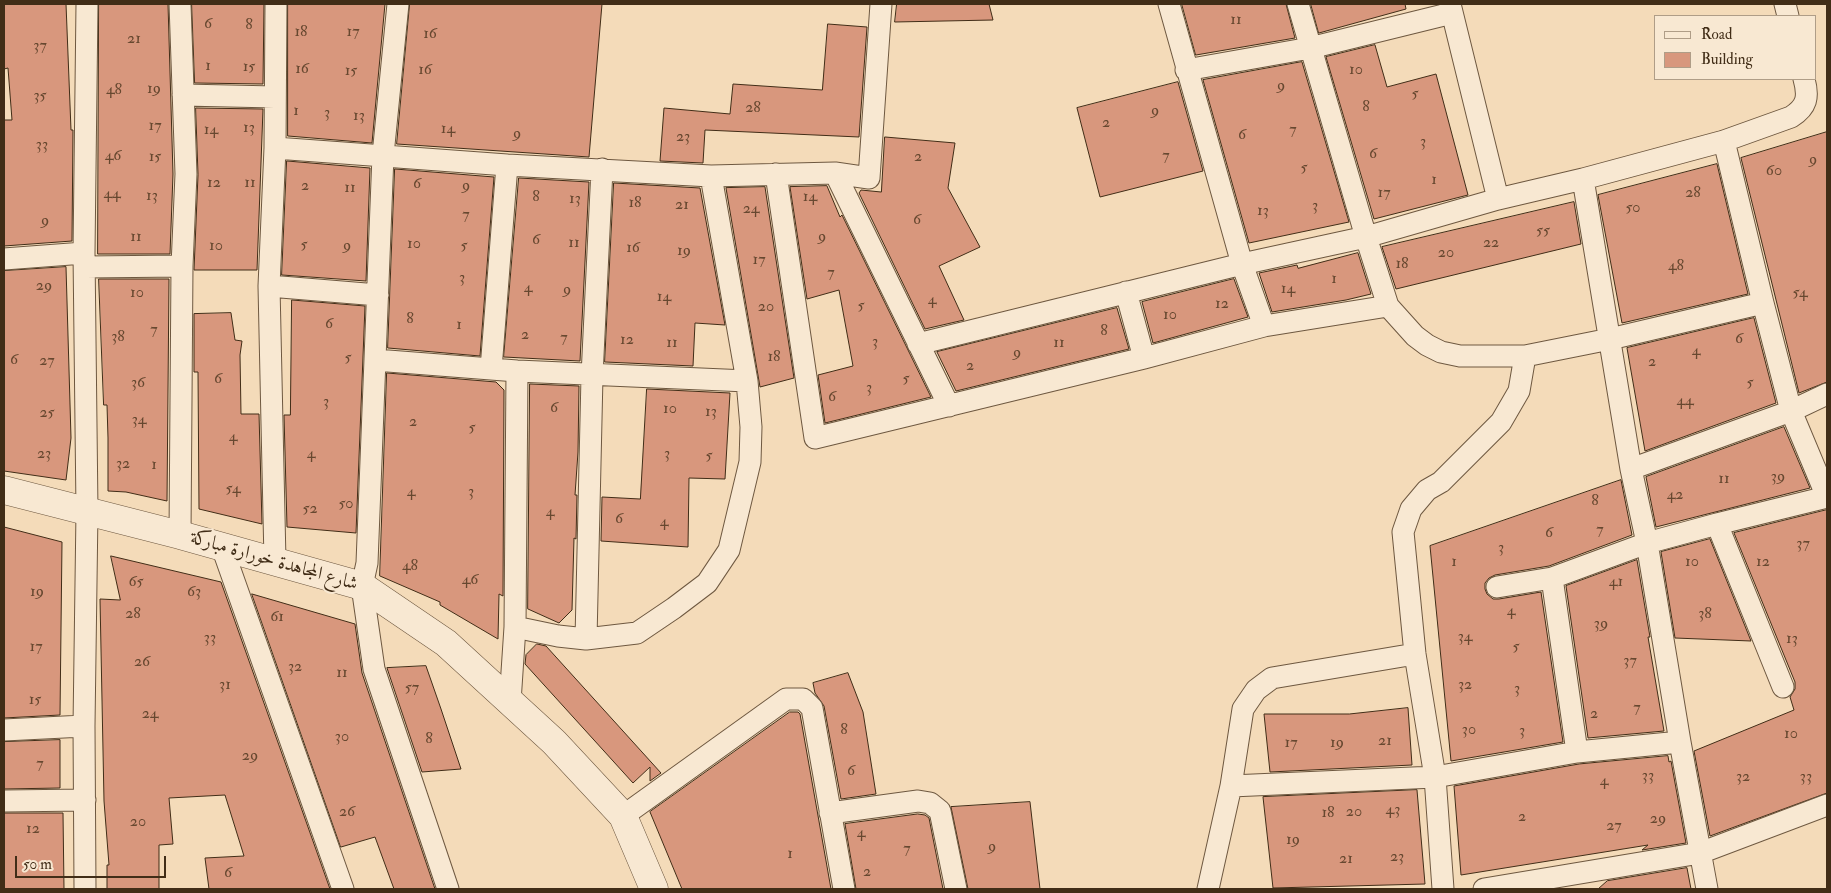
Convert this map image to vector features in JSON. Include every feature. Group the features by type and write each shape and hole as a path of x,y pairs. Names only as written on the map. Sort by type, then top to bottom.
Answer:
{"street":[{"path":"86,889 84,726 87,511 85,260 87,4"},
{"path":"180,4 186,174 182,266 180,535"},
{"path":"275,562 269,286 274,148 276,4"},
{"path":"398,4 383,155 367,563 362,586 374,669 448,889"},
{"path":"274,148 507,165 712,176 835,173 869,178 881,4"},
{"path":"1169,4 1242,264 1264,326"},
{"path":"1298,4 1388,306 1427,345 1441,352 1460,356 1525,356 1610,339 1763,303"},
{"path":"1186,70 1310,48 1451,8 1498,198"},
{"path":"918,344 1242,264 1366,237 1498,198 1583,179 1724,141 1800,112 1805,102 1807,91 1804,80"},
{"path":"183,95 275,97"},
{"path":"1497,587 1552,578 1647,543 1827,497 1791,411 1724,141"},
{"path":"491,369 507,165"},
{"path":"586,639 592,376 602,169"},
{"path":"835,173 949,406"},
{"path":"776,174 815,438 1144,358 1264,326 1388,306"},
{"path":"515,627 558,636 586,639 637,633 707,583 730,550 750,462 751,427 746,381 712,176"},
{"path":"1583,179 1631,469 1647,543 1707,889"},
{"path":"4,259 85,260 182,266"},
{"path":"269,286 378,294"},
{"path":"1126,292 1144,358"},
{"path":"1443,889 1435,777 1415,654 1403,532 1412,509 1427,490 1446,477 1501,422 1518,392 1525,356"},
{"path":"375,360 592,376 746,381"},
{"path":"510,702 515,627 517,371"},
{"path":"1631,469 1791,411 1827,394"},
{"name":"شارع المجاهدة خورارة مباركة","path":"4,490 180,535 362,586 446,643 554,742 623,816 654,889"},
{"path":"1717,524 1783,687"},
{"path":"222,547 344,889"},
{"path":"1552,578 1577,752"},
{"path":"1208,889 1230,786 1243,709 1256,690 1272,678 1415,654"},
{"path":"623,816 786,699 802,700 812,708 844,889"},
{"path":"4,730 84,726"},
{"path":"1230,786 1435,777 1577,752 1680,742"},
{"path":"4,800 85,800"},
{"path":"830,813 918,800 930,803 940,811 956,889"},
{"path":"1484,889 1700,853 1827,805"}],"building":[{"path":"4,4 66,4 71,130 73,130 72,241 4,246 4,120 12,120 8,68 4,69"},
{"path":"99,4 168,4 173,174 170,254 98,254"},
{"path":"192,4 264,4 263,84 195,83"},
{"path":"288,4 385,4 372,143 288,136"},
{"path":"410,4 602,4 589,157 397,144"},
{"path":"897,4 989,4 993,20 895,22"},
{"path":"1182,4 1286,4 1295,38 1196,55"},
{"path":"1311,4 1405,4 1406,9 1319,33"},
{"path":"828,24 867,27 859,137 705,130 703,163 660,161 664,108 730,114 733,84 822,90"},
{"path":"1375,45 1387,87 1436,74 1468,195 1374,219 1326,57"},
{"path":"1302,62 1349,222 1249,243 1203,80"},
{"path":"1178,82 1203,171 1100,197 1077,108"},
{"path":"196,108 263,109 257,270 194,270 198,175"},
{"path":"1827,132 1827,382 1799,393 1741,158"},
{"path":"885,137 955,143 948,188 980,247 939,266 964,320 925,329 859,193 861,190 881,192"},
{"path":"287,161 370,168 366,281 282,275"},
{"path":"1717,164 1748,294 1622,323 1598,195"},
{"path":"395,169 494,177 480,356 388,348"},
{"path":"519,178 589,182 580,361 504,357"},
{"path":"614,183 700,188 725,325 695,323 693,366 605,362"},
{"path":"827,186 840,217 842,215 931,397 825,423 818,375 853,366 839,290 807,299 790,187"},
{"path":"765,187 794,378 760,387 726,188"},
{"path":"1574,202 1581,244 1396,289 1382,247"},
{"path":"1358,253 1371,294 1272,312 1259,273 1297,265 1298,268"},
{"path":"66,267 71,438 66,480 4,471 4,271"},
{"path":"99,279 169,279 167,501 126,492 108,491 107,405 104,405"},
{"path":"1234,279 1248,317 1153,343 1142,302"},
{"path":"292,300 365,306 356,533 287,527 284,415 290,415"},
{"path":"1117,308 1129,349 956,391 937,352"},
{"path":"231,313 235,340 242,341 240,355 241,414 259,414 262,524 199,509 198,372 194,372 194,314"},
{"path":"1754,318 1776,403 1645,451 1627,348"},
{"path":"387,373 496,382 504,390 503,596 499,594 498,639 440,605 440,602 380,576"},
{"path":"530,384 579,386 575,495 577,495 576,539 574,538 572,610 559,623 528,609"},
{"path":"647,389 730,393 725,479 689,478 688,547 601,541 602,497 640,499"},
{"path":"1784,427 1810,488 1656,527 1646,477"},
{"path":"1621,480 1632,535 1549,566 1495,575 1485,583 1487,594 1493,599 1541,592 1563,742 1451,761 1430,546"},
{"path":"1827,510 1827,793 1710,836 1694,751 1794,710 1790,697 1795,689 1795,682 1734,533"},
{"path":"4,527 62,542 60,715 4,718"},
{"path":"1710,539 1751,641 1675,638 1661,552"},
{"path":"111,556 221,582 330,889 209,889 205,858 244,856 225,795 169,798 173,844 159,845 159,889 107,889 107,865 109,865 104,801 100,599 120,600"},
{"path":"1637,560 1664,731 1588,738 1566,586"},
{"path":"252,594 355,624 362,673 435,889 394,889 375,837 341,847"},
{"path":"537,644 546,646 661,773 650,781 650,767 633,783 525,664 526,655"},
{"path":"426,666 461,769 422,772 387,668"},
{"path":"848,673 863,712 876,794 841,799 824,706 815,693 813,683"},
{"path":"1408,708 1412,765 1270,772 1264,714 1349,714"},
{"path":"790,712 798,712 800,714 831,889 682,889 650,812"},
{"path":"60,740 60,788 4,789 4,742"},
{"path":"1668,756 1669,762 1671,761 1686,843 1642,850 1648,845 1461,875 1454,786 1579,764"},
{"path":"1417,790 1425,884 1273,888 1263,797"},
{"path":"1030,802 1040,889 968,889 951,807"},
{"path":"4,813 63,813 64,889 4,889"},
{"path":"918,814 929,818 943,889 856,889 845,824"},
{"path":"1687,868 1691,889 1598,889 1607,881"}]}
